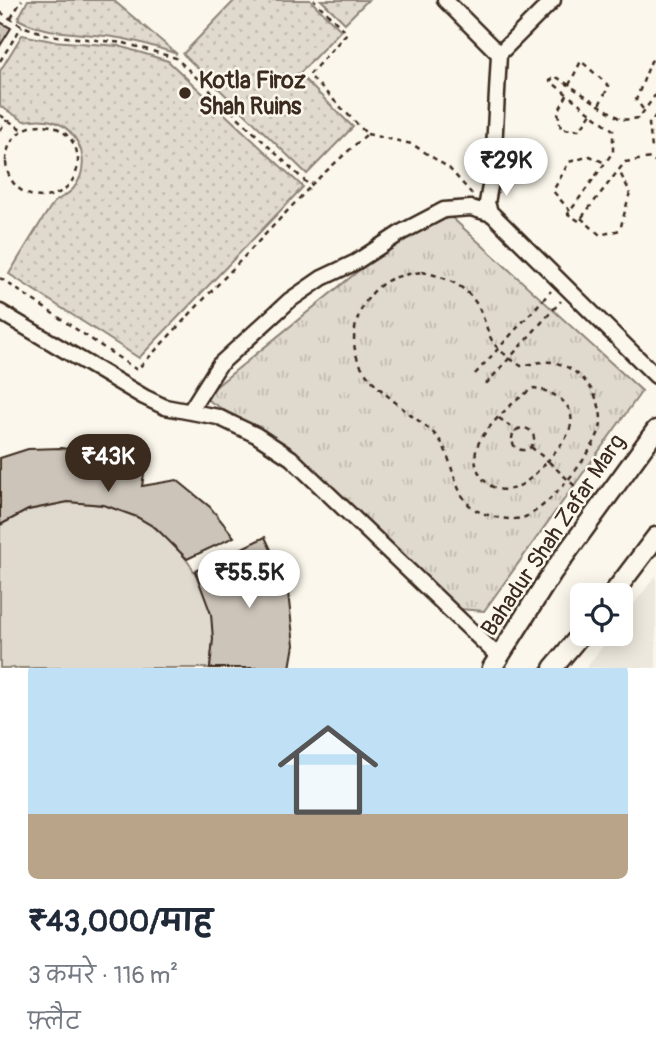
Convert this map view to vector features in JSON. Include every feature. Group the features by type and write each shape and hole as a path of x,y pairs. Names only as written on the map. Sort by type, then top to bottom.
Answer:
{"main road":[{"name":"Bahadur Shah Zafar Marg","path":"495,663 552,573 656,430"},
{"path":"621,583 656,539"},
{"path":"553,668 571,646"}],"street":[{"path":"445,0 499,54"},
{"path":"553,0 499,54 493,169 487,203 492,214 656,376"},
{"path":"190,411 219,365 281,308 322,278 356,262 402,232 444,210 471,208 492,214"},
{"path":"0,312 144,397 165,407 218,417 256,435 290,457 495,663"}],"path":[{"path":"10,19 22,0"},
{"path":"314,0 347,33 309,75 368,134 412,144 449,168 464,186"},
{"path":"0,12 22,26 48,35 124,43 176,58 310,186"},
{"path":"0,61 22,26"},
{"path":"643,109 636,100 651,61 656,58"},
{"path":"569,85 581,61 610,86 599,105"},
{"path":"656,94 639,118 622,120 555,76 550,82 613,130 613,152 568,214 579,222 625,162 651,158 656,162"},
{"path":"567,94 558,112 561,129 580,130 591,113"},
{"path":"656,114 649,124 652,148 656,150"},
{"path":"0,115 22,130 43,124 54,126 72,139 78,160 77,171 65,189 45,197 34,197 15,186 6,167 5,156 14,137 22,130"},
{"path":"0,130 7,120"},
{"path":"0,278 136,370 310,186 368,134"},
{"path":"570,211 554,191 569,162 590,156 605,163"},
{"path":"581,218 600,235 620,230 630,192 618,170"},
{"path":"422,272 441,275 472,297 493,344 499,349 521,366 541,362 564,366 584,380 597,398 601,423 598,436 583,460 539,510 521,518 481,513 471,507 463,497 442,444 430,430 384,393 360,365 355,346 355,327 360,309 371,294 386,282 403,274 422,272"},
{"path":"475,374 565,287"},
{"path":"486,384 510,358 565,287"},
{"path":"534,388 559,396 568,408 571,420 564,441 548,461 520,486 508,490 486,484 477,473 476,448 483,436 524,394 534,388"},
{"path":"499,418 516,430 527,429 532,433 534,440 531,447"},
{"path":"516,430 512,440 514,447 521,450 531,447"},
{"path":"531,447 579,489"}],"shaded area":[{"path":"656,575 656,668 586,668 603,646 633,646 633,605"}],"green space":[{"path":"28,0 113,0 177,54 126,39 55,31 30,24 18,19"},
{"path":"235,0 310,0 341,30 299,74 353,127 307,174 183,54"},
{"path":"321,0 368,0 345,23"},
{"path":"22,35 52,41 119,46 168,61 303,187 139,358 9,274 52,205 78,182 83,167 78,144 64,127 48,120 24,121 0,106 0,71"},
{"path":"449,215 642,391 484,611 459,609 305,461 203,397 421,220"},
{"path":"68,502 101,505 125,512 160,532 174,545 197,576 211,614 213,634 210,668 0,668 0,525 28,510"}],"building":[{"path":"0,22 11,28 0,46"},
{"path":"61,448 146,461 142,486 177,480 210,507 234,537 187,559 156,528 137,517 104,505 68,502 28,510 0,525 0,458 28,449"},
{"path":"265,537 287,584 294,645 290,668 210,668 213,639 211,614 195,571"}],"place":[{"name":"Kotla Firoz Shah Ruins","path":"185,93"}]}
